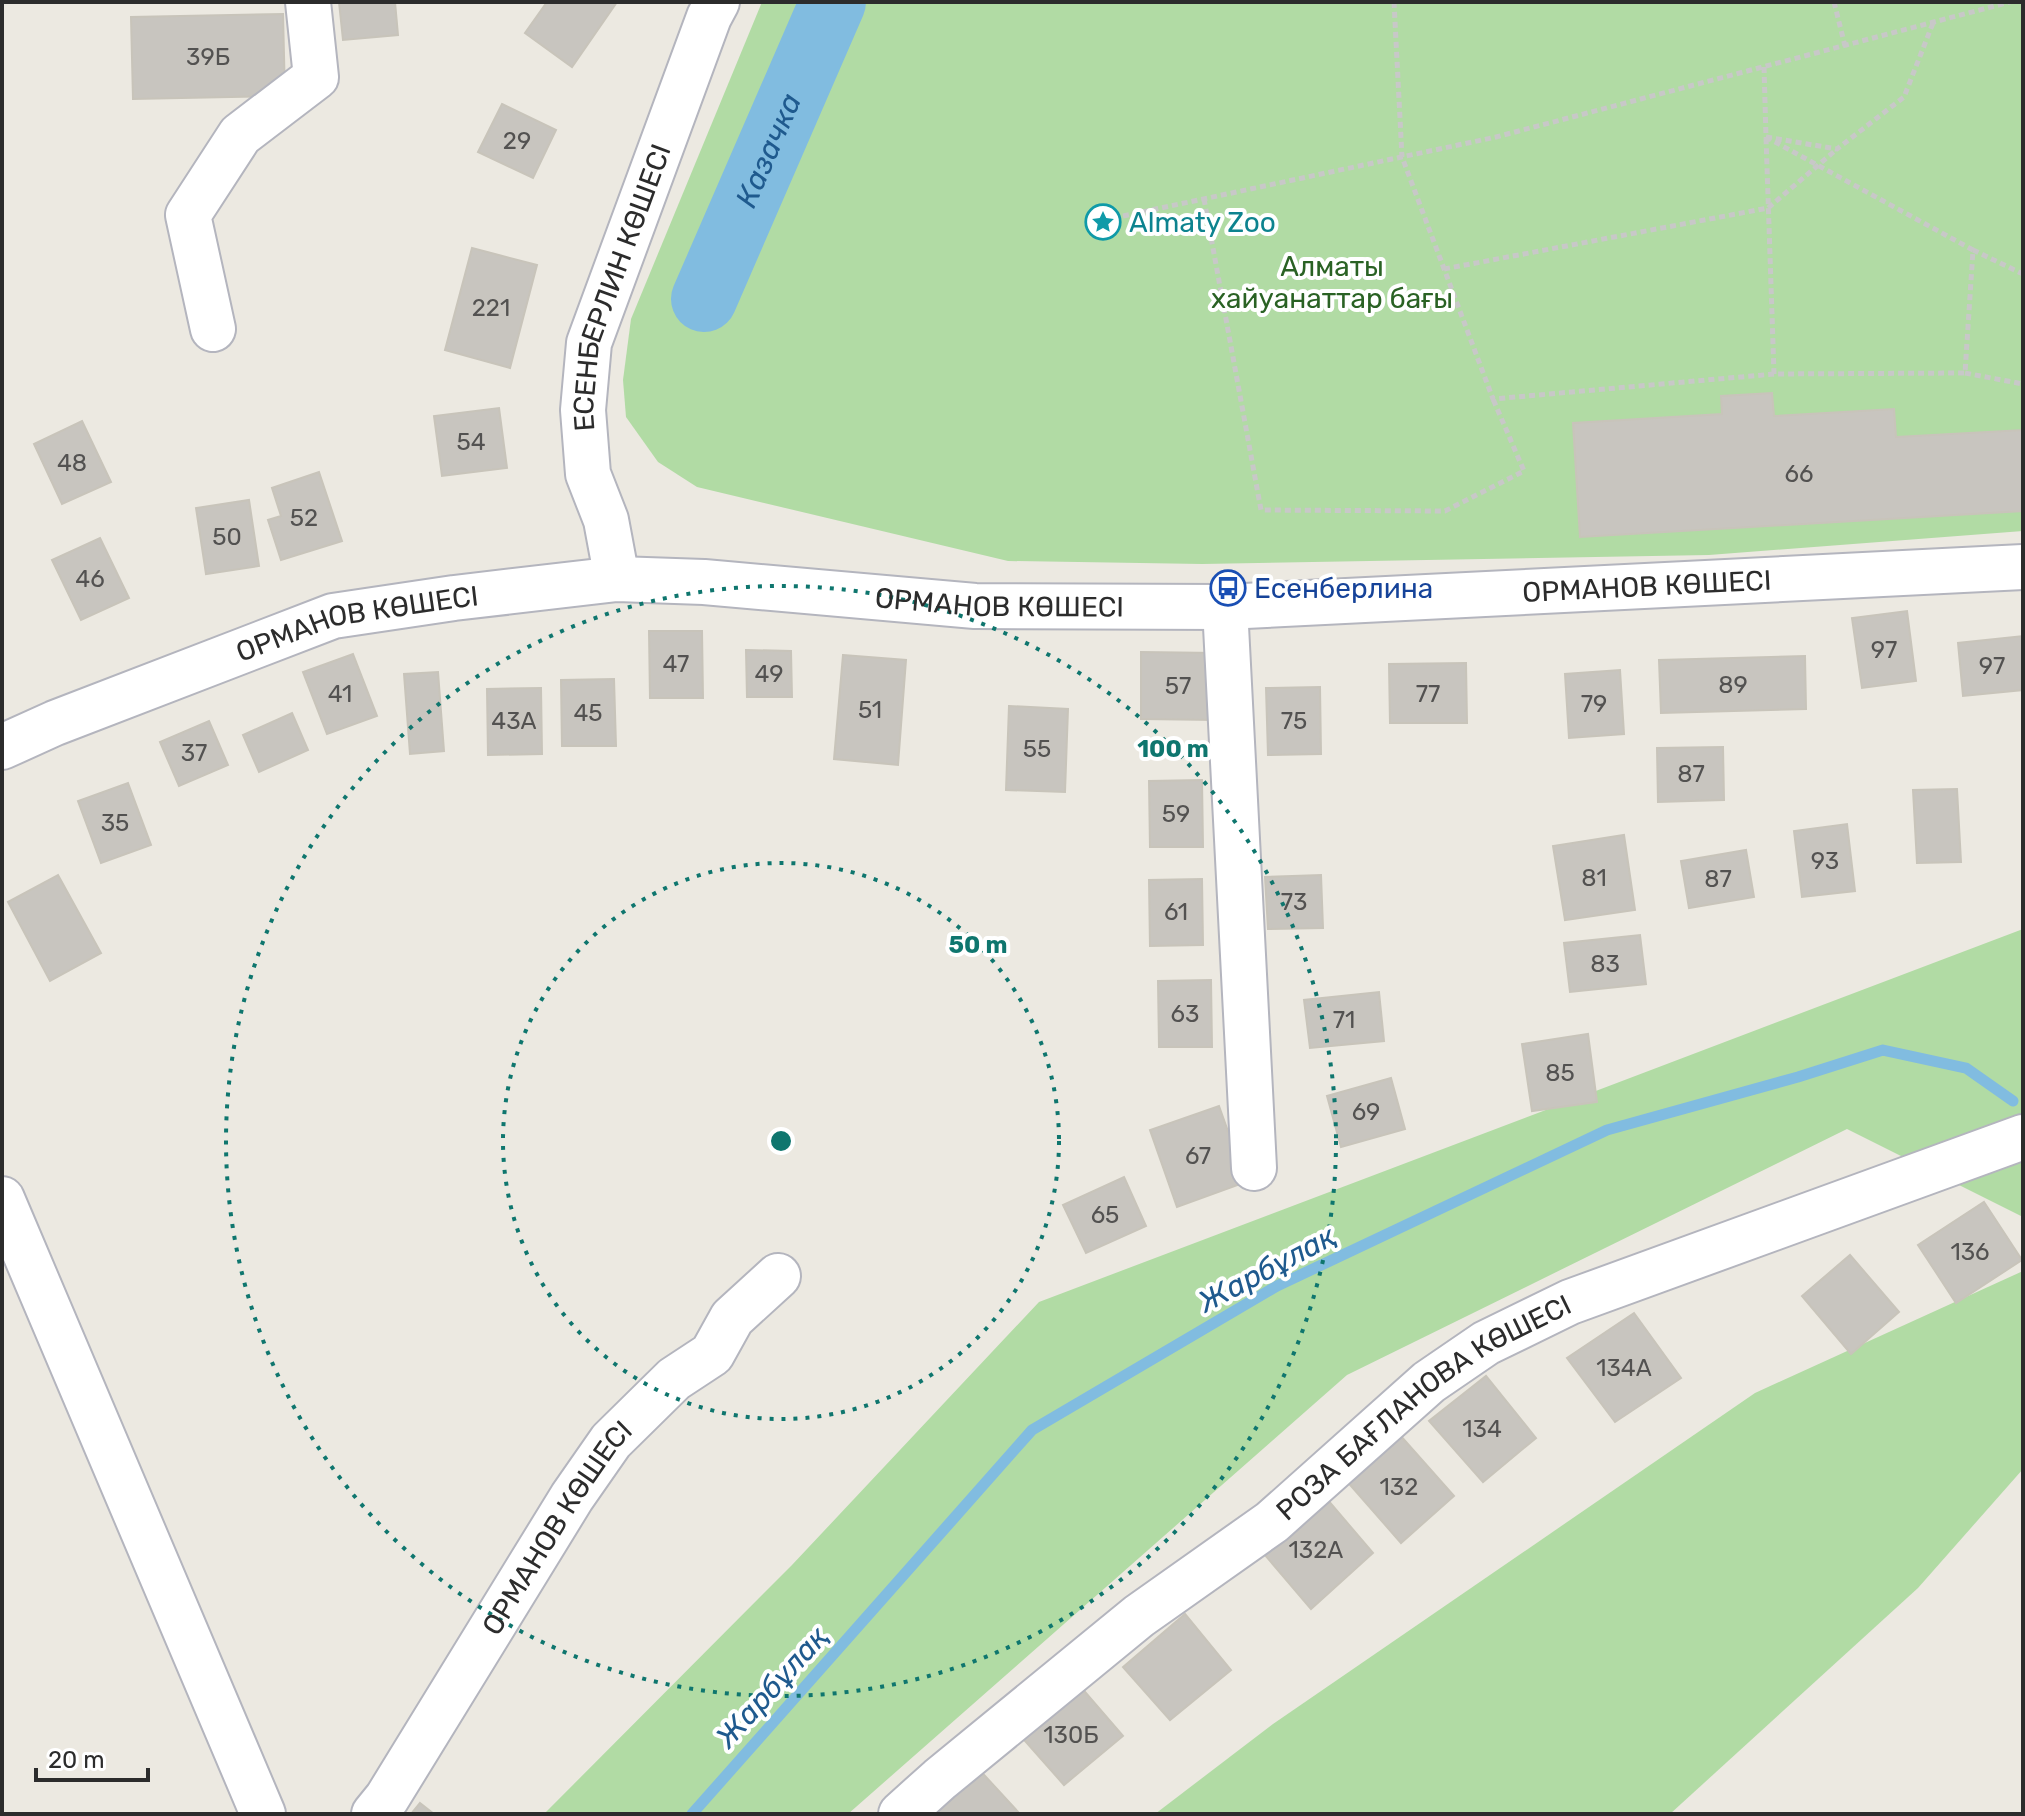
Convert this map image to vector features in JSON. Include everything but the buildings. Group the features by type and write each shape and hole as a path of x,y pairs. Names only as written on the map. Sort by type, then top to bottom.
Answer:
{"street":[{"path":"213,329 188,215 240,135 316,77 308,2"},
{"name":"ЕСЕНБЕРЛИН КӨШЕСІ","path":"617,579 606,520 588,474 583,410 589,343 702,7"},
{"name":"ОРМАНОВ КӨШЕСІ","path":"2,747 55,723 333,616 617,579 704,582 975,606 1225,607 2023,567"},
{"path":"1225,607 1254,1168"},
{"name":"РОЗА БАҒЛАНОВА КӨШЕСІ","path":"901,1814 1139,1616 1272,1522 1429,1382 1486,1343 1570,1302 2023,1137"},
{"path":"2,1199 263,1814"},
{"name":"ОРМАНОВ КӨШЕСІ","path":"374,1814 395,1785 572,1497 611,1441 674,1379 712,1354 732,1318 778,1276"}],"path":[{"path":"1204,199 1261,510 1445,511 1524,471 1493,399 1402,157 1394,2"},
{"path":"1834,2 1845,46"},
{"path":"1123,216 1496,137 2010,2"},
{"path":"1444,269 1768,208 1904,97 1933,22"},
{"path":"1764,67 1774,374"},
{"path":"1766,137 1837,149"},
{"path":"1766,137 2023,274"},
{"path":"1965,373 1973,250"},
{"path":"1493,399 1774,374 1965,373 2023,384"}],"green space":[{"name":"Алматы хайуанаттар бағы","path":"762,2 2023,2 2023,531 1709,555 1202,564 1008,561 697,487 658,462 626,417 623,380 631,319"},
{"path":"2023,929 2023,1217 1847,1129 1347,1375 848,1814 544,1814 792,1565 1039,1302"},
{"path":"2023,1271 2023,1469 1918,1588 1670,1814 1155,1814 1273,1724 1755,1393"}],"waterway":[{"name":"Казачка","path":"704,299 833,2"},
{"name":"Жарбұлақ","path":"692,1814 1032,1430 1277,1286 1607,1130 1883,1050 1966,1068 2013,1101"}],"place":[{"name":"Almaty Zoo","path":"1103,222"},
{"name":"Есенберлина","path":"1228,588"}]}
